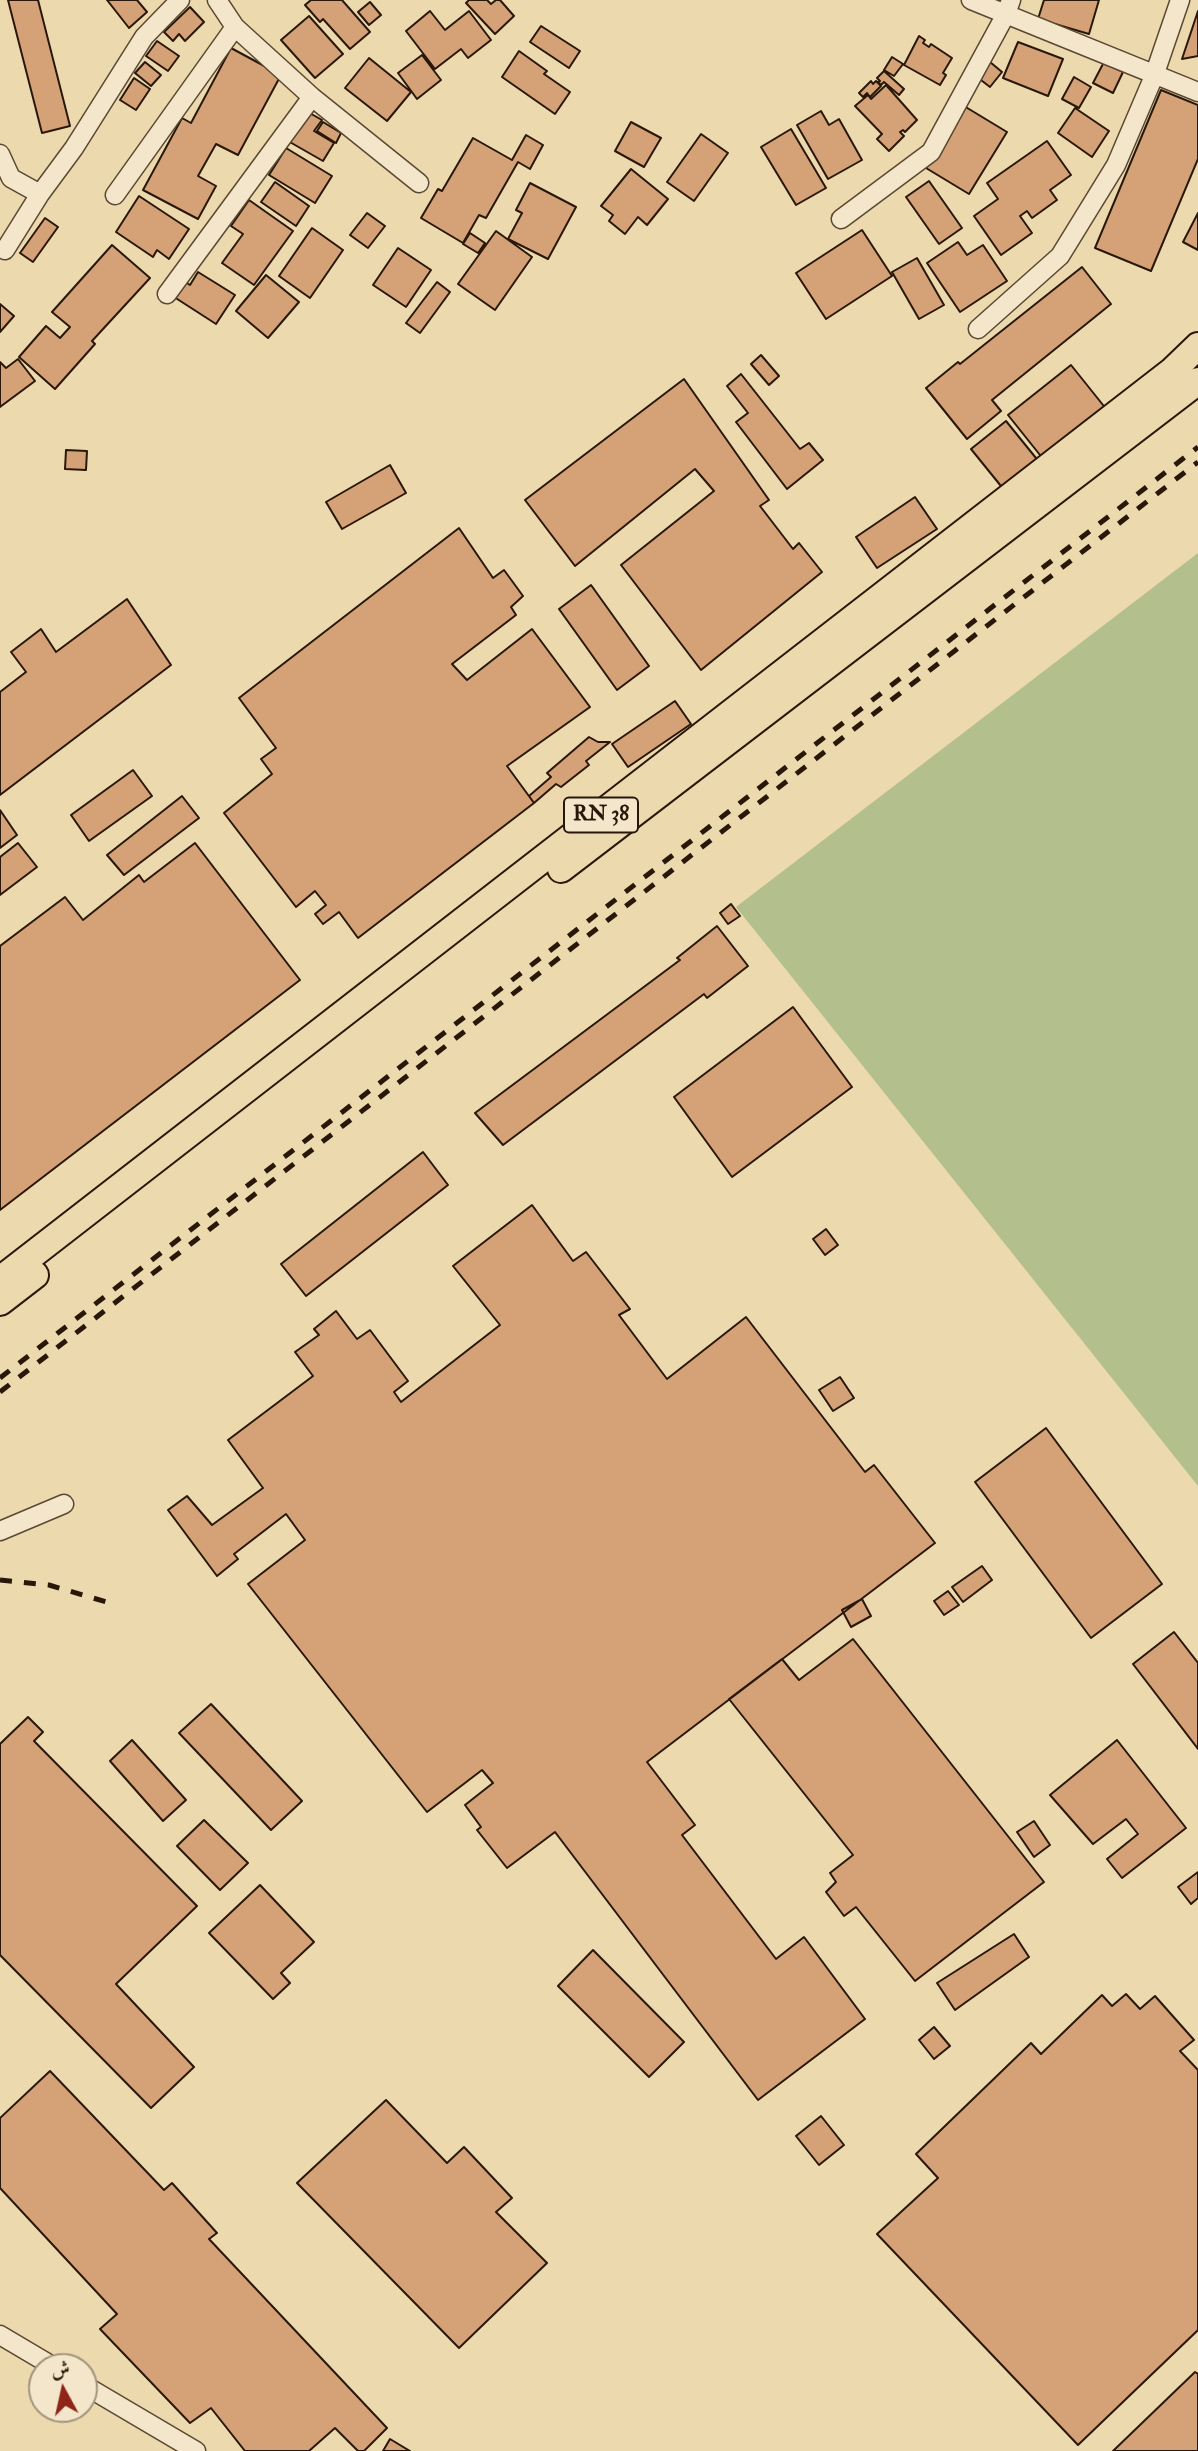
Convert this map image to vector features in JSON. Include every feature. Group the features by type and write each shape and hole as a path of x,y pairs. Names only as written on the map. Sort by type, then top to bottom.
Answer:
{"main road":[{"name":"RN 38","path":"0,1302 444,958 877,615 1172,371 1198,346"},
{"name":"RN 38","path":"0,1280 877,615 1198,381"}],"street":[{"path":"5,250 144,37 180,0"},
{"path":"217,0 236,27 312,97 419,183"},
{"path":"971,0 1009,7 1154,76 1198,92"},
{"path":"978,329 1060,256 1116,165 1154,76 1180,0"},
{"path":"841,219 932,152 1009,7"},
{"path":"115,195 236,27"},
{"path":"167,294 312,97"},
{"path":"0,154 12,178 40,194"},
{"path":"0,1531 64,1504"},
{"path":"0,2335 30,2353"},
{"path":"98,2393 196,2451"}],"green space":[{"path":"1198,553 1198,1486 736,907"}],"building":[{"path":"8,0 38,0 70,126 42,133"},
{"path":"107,0 137,0 147,12 129,28"},
{"path":"311,0 342,0 370,32 350,49 323,19 320,22 305,5"},
{"path":"469,0 487,0 491,4 500,0 514,16 495,34 466,3"},
{"path":"1044,0 1099,0 1089,34 1038,19"},
{"path":"370,2 381,15 369,25 358,12"},
{"path":"190,7 204,22 185,41 179,34 173,41 164,32"},
{"path":"430,11 445,30 469,11 491,40 468,58 461,49 435,69 406,31"},
{"path":"1198,11 1198,56 1182,59"},
{"path":"309,16 343,54 315,78 281,40"},
{"path":"541,26 580,51 569,68 530,42"},
{"path":"919,36 929,47 931,44 952,58 943,73 946,75 940,85 904,65"},
{"path":"157,41 179,56 168,71 146,56"},
{"path":"1018,42 1063,59 1048,96 1003,78"},
{"path":"231,48 281,75 238,155 216,144 198,176 216,186 198,219 143,190 182,118 191,123"},
{"path":"519,51 547,71 544,74 570,92 555,114 502,77"},
{"path":"422,55 441,80 417,99 398,73"},
{"path":"892,57 903,64 894,76 884,70"},
{"path":"369,58 411,92 387,121 345,88"},
{"path":"145,62 161,75 151,86 135,73"},
{"path":"990,62 1002,72 990,87 977,77"},
{"path":"1104,62 1123,72 1113,93 1093,83"},
{"path":"884,71 904,89 899,95 884,82 881,85 878,82 880,81 877,78"},
{"path":"1074,77 1091,87 1079,108 1062,99"},
{"path":"134,78 150,89 136,110 120,100"},
{"path":"871,81 873,84 876,81 881,86 870,97 867,93 863,97 859,93"},
{"path":"886,85 917,120 905,132 900,132 904,136 889,151 877,139 882,134 855,106 868,95 871,99"},
{"path":"1161,90 1198,105 1198,159 1151,271 1095,248"},
{"path":"964,106 1007,132 969,194 926,168"},
{"path":"1075,108 1109,131 1092,157 1058,133"},
{"path":"306,111 322,120 314,131 334,143 323,161 288,141"},
{"path":"821,111 829,125 839,119 862,160 828,179 797,125"},
{"path":"323,122 341,133 336,143 317,131"},
{"path":"631,122 661,138 644,167 615,151"},
{"path":"791,129 826,188 796,205 761,147"},
{"path":"701,134 728,153 694,201 667,182"},
{"path":"526,135 543,145 530,169 518,162 486,218 479,215 463,243 421,218 438,189 442,191 473,138 512,160"},
{"path":"1047,141 1071,175 1050,190 1057,200 1032,218 1027,211 1020,216 1032,233 1001,255 974,216 998,199 987,183"},
{"path":"286,148 332,176 315,203 269,175"},
{"path":"631,169 668,199 647,225 638,217 625,234 609,221 613,215 601,206"},
{"path":"929,181 962,228 939,244 906,197"},
{"path":"275,182 309,206 296,226 261,202"},
{"path":"530,183 576,207 548,259 508,239 522,213 516,210"},
{"path":"139,196 189,229 169,259 157,250 153,257 116,232"},
{"path":"249,200 293,231 254,285 222,263 243,234 231,226"},
{"path":"367,213 385,226 368,248 350,235"},
{"path":"1198,213 1198,250 1183,242"},
{"path":"45,218 58,227 33,262 20,253"},
{"path":"312,228 343,250 310,298 279,276"},
{"path":"862,230 892,276 826,319 796,273"},
{"path":"496,231 532,257 495,310 458,284"},
{"path":"470,233 485,243 478,253 463,244"},
{"path":"958,242 967,255 983,245 1007,281 960,312 927,263"},
{"path":"112,245 150,278 92,341 95,344 55,389 19,357 46,326 60,338 70,327 52,312"},
{"path":"398,248 431,270 406,307 373,285"},
{"path":"917,258 944,305 919,319 892,272"},
{"path":"1082,267 1111,304 992,400 1001,411 967,439 926,388"},
{"path":"198,272 235,295 216,324 171,295 181,279 190,285"},
{"path":"266,275 299,302 268,338 236,311"},
{"path":"437,282 450,292 420,333 406,323"},
{"path":"0,304 14,316 0,332"},
{"path":"761,355 779,376 769,385 751,364"},
{"path":"18,359 35,381 0,407 0,362 6,368"},
{"path":"1071,365 1107,410 1044,460 1008,415"},
{"path":"741,374 800,449 809,443 823,460 787,489 736,422 748,413 727,386"},
{"path":"684,379 769,500 760,506 793,549 799,543 822,572 701,670 621,565 714,491 695,469 575,566 525,500"},
{"path":"1006,421 1040,463 1005,491 971,449"},
{"path":"66,450 87,451 86,470 65,469"},
{"path":"390,465 406,493 342,529 326,502"},
{"path":"915,497 937,529 877,568 856,537"},
{"path":"459,528 493,578 504,570 523,596 511,607 516,615 452,664 467,680 532,629 590,707 507,766 534,803 358,938 339,912 323,924 315,914 326,905 315,891 296,907 224,813 272,774 261,759 276,748 239,698"},
{"path":"591,585 649,666 617,690 559,609"},
{"path":"127,599 171,665 0,795 0,692 26,672 11,652 41,629 56,652"},
{"path":"675,701 691,724 628,767 612,744"},
{"path":"589,737 598,742 610,742 586,761 589,765 561,787 556,784 534,803 529,796 551,777 547,773"},
{"path":"133,770 152,796 89,841 71,815"},
{"path":"182,796 199,818 124,875 107,855"},
{"path":"0,810 17,835 0,848"},
{"path":"18,843 37,867 0,895 0,857"},
{"path":"195,843 300,980 0,1210 0,946 65,897 83,920 139,875 144,882"},
{"path":"731,904 740,916 728,924 720,913"},
{"path":"717,926 748,966 707,998 704,994 503,1145 475,1113 680,960 677,958"},
{"path":"793,1007 852,1087 732,1177 674,1097"},
{"path":"423,1152 448,1185 306,1296 281,1264"},
{"path":"532,1205 573,1261 586,1252 630,1309 619,1315 667,1379 746,1317 865,1472 874,1465 935,1543 647,1762 695,1825 682,1835 776,1959 804,1937 865,2019 758,2100 555,1832 507,1868 477,1830 481,1827 465,1805 493,1783 482,1770 427,1812 248,1584 305,1540 286,1514 234,1554 238,1559 217,1576 168,1510 187,1496 212,1525 263,1488 228,1440 313,1376 295,1352 319,1335 314,1329 336,1311 357,1339 370,1330 408,1381 394,1392 401,1402 500,1325 453,1266"},
{"path":"826,1229 838,1245 825,1255 813,1239"},
{"path":"840,1377 854,1398 833,1411 819,1390"},
{"path":"1046,1428 1162,1584 1091,1638 975,1482"},
{"path":"982,1566 992,1580 963,1602 952,1587"},
{"path":"948,1591 959,1605 944,1615 934,1601"},
{"path":"862,1599 871,1616 851,1627 842,1610"},
{"path":"1174,1632 1198,1663 1198,1749 1133,1664"},
{"path":"853,1639 1044,1882 915,1981 856,1907 844,1916 826,1892 836,1882 830,1873 853,1855 729,1699 782,1659 799,1680"},
{"path":"211,1704 302,1801 271,1830 179,1733"},
{"path":"28,1717 43,1732 34,1741 197,1906 116,1984 194,2067 151,2108 0,1955 0,1744"},
{"path":"132,1740 186,1800 163,1821 110,1761"},
{"path":"1117,1740 1186,1828 1122,1878 1107,1859 1138,1834 1126,1819 1093,1844 1050,1795"},
{"path":"204,1820 248,1863 220,1890 177,1846"},
{"path":"1034,1821 1050,1845 1034,1857 1017,1832"},
{"path":"1198,1872 1198,1898 1191,1904 1178,1887"},
{"path":"260,1885 314,1942 281,1973 290,1983 273,1999 209,1933"},
{"path":"1014,1934 1029,1957 955,2010 937,1983"},
{"path":"593,1950 684,2042 649,2077 558,1986"},
{"path":"1126,1994 1140,2009 1155,1996 1194,2040 1180,2051 1198,2070 1198,2330 1078,2445 877,2234 938,2178 916,2154 1031,2043 1041,2054 1102,1995 1112,2006"},
{"path":"934,2027 950,2046 934,2059 919,2040"},
{"path":"50,2071 164,2190 172,2183 217,2233 209,2239 387,2428 364,2451 358,2451 335,2428 309,2451 245,2451 211,2408 190,2423 100,2329 117,2314 0,2188 0,2118"},
{"path":"386,2100 447,2163 464,2147 512,2198 496,2212 547,2263 459,2348 297,2183"},
{"path":"821,2116 844,2145 819,2165 796,2136"},
{"path":"1195,2372 1198,2374 1198,2451 1113,2451"},
{"path":"390,2439 410,2451 383,2451"}],"railway":[{"path":"0,1378 1198,447"},
{"path":"0,1392 1198,462"},
{"path":"0,1580 49,1585 110,1603"}]}
